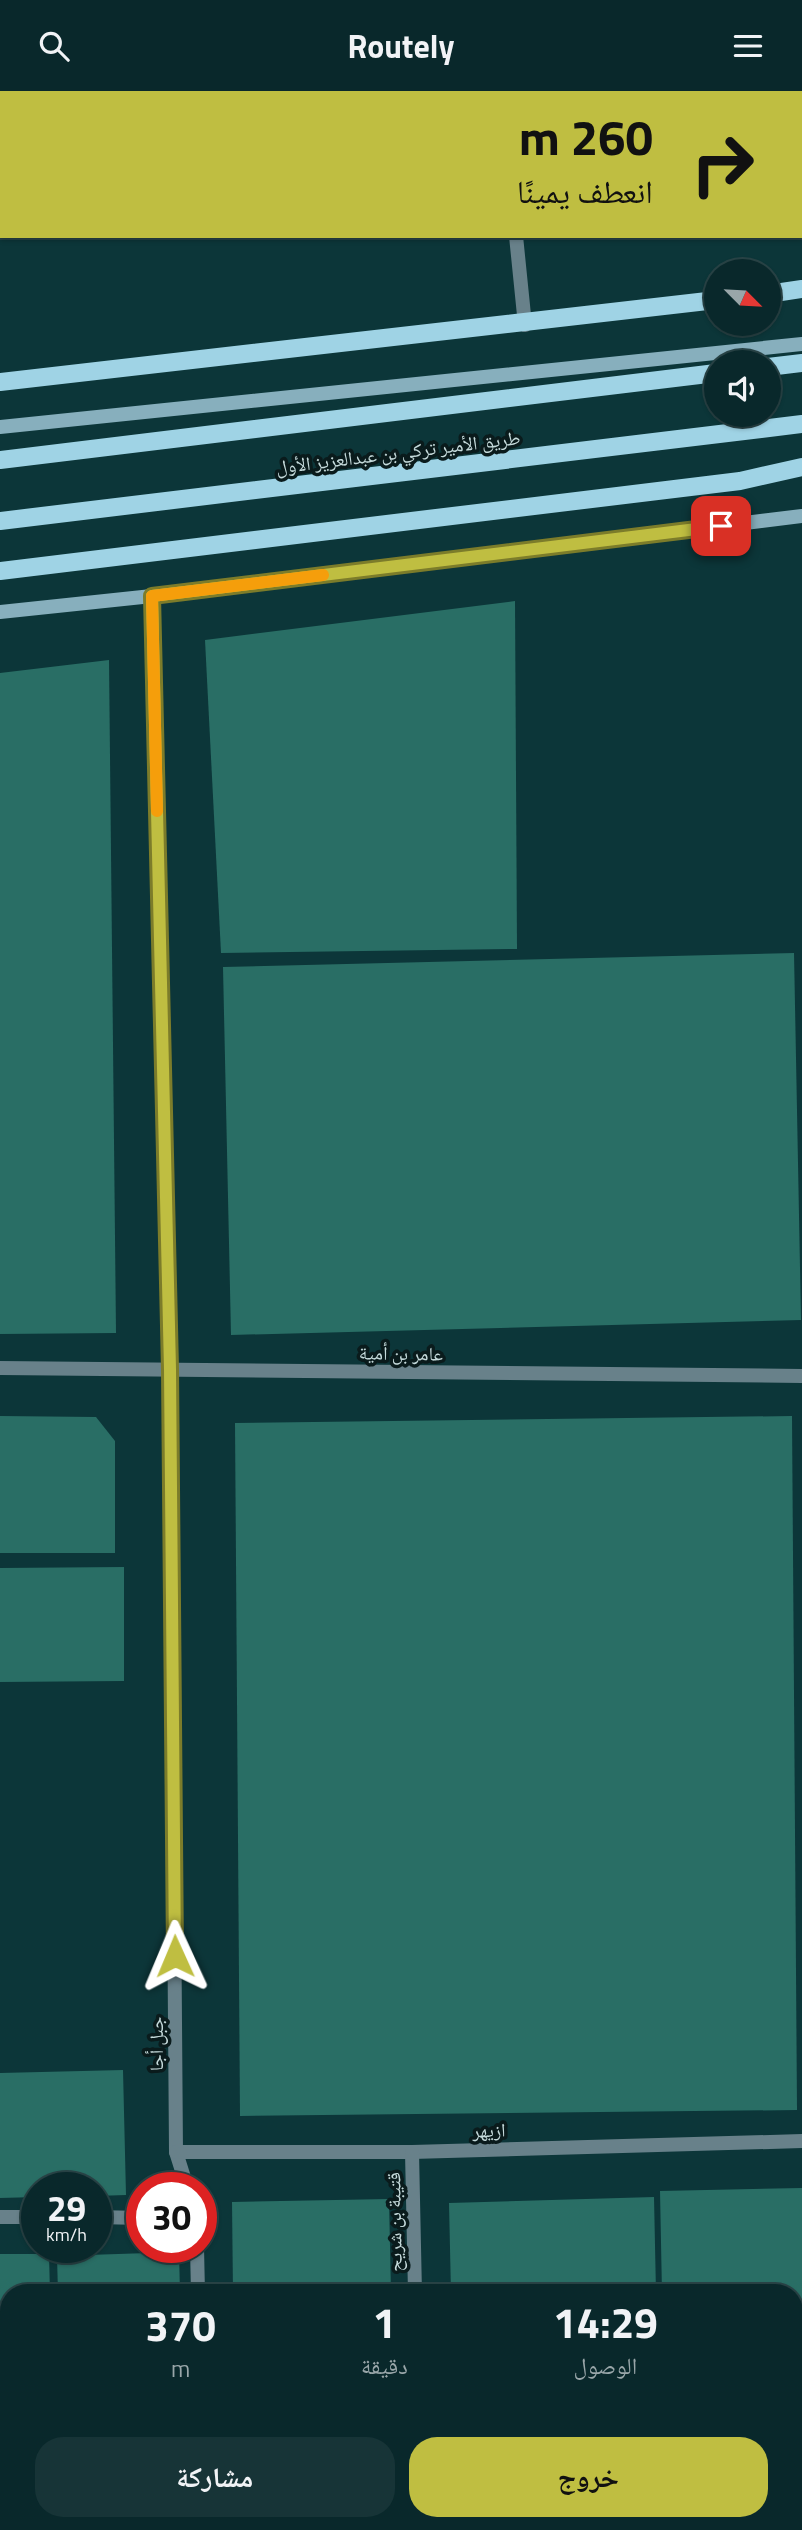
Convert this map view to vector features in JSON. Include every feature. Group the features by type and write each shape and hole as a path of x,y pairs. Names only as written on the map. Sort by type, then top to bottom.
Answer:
{"main road":[{"path":"781,292 802,289"},
{"path":"0,382 524,325 704,302"},
{"path":"781,365 802,363"},
{"name":"طريق الأمير تركي بن عبدالعزيز الأول","path":"0,460 704,374"},
{"name":"طريق الأمير تركي بن عبدالعزيز الأول","path":"0,521 802,424"},
{"path":"0,571 740,481 802,467"}],"street":[{"path":"516,238 524,325"},
{"path":"0,427 802,344"},
{"path":"0,612 152,596 802,516"},
{"name":"جبل أجا","path":"152,596 170,1369 176,2152 182,2172"},
{"name":"عامر بن أمية","path":"0,1368 802,1376"},
{"name":"ازيهر","path":"176,2152 412,2152 802,2141"},
{"name":"قتيبة بن شريح","path":"412,2152 415,2284"},
{"path":"0,2217 21,2217"},
{"path":"197,2263 198,2284"}],"building":[{"path":"515,601 517,949 221,953 205,640"},
{"path":"109,660 116,1333 0,1334 0,673"},
{"path":"794,953 801,1320 231,1335 223,967"},
{"path":"0,1416 96,1417 115,1441 115,1553 0,1553"},
{"path":"792,1416 797,2110 240,2116 235,1423"},
{"path":"124,1567 124,1681 0,1682 0,1568"},
{"path":"123,2070 126,2195 112,2195 112,2172 21,2172 21,2197 0,2198 0,2073"},
{"path":"802,2188 802,2284 662,2284 660,2191"},
{"path":"654,2197 656,2284 451,2284 449,2203"},
{"path":"389,2199 391,2284 233,2284 232,2202"},
{"path":"0,2254 21,2254 21,2263 49,2263 50,2284 0,2284"},
{"path":"112,2254 126,2254 126,2263 179,2263 180,2284 58,2284 57,2263 112,2263"}],"slow traffic":[{"path":"157,811 152,596 323,575"}],"route":[{"path":"175,1956 170,1369 152,596 721,526"}]}
